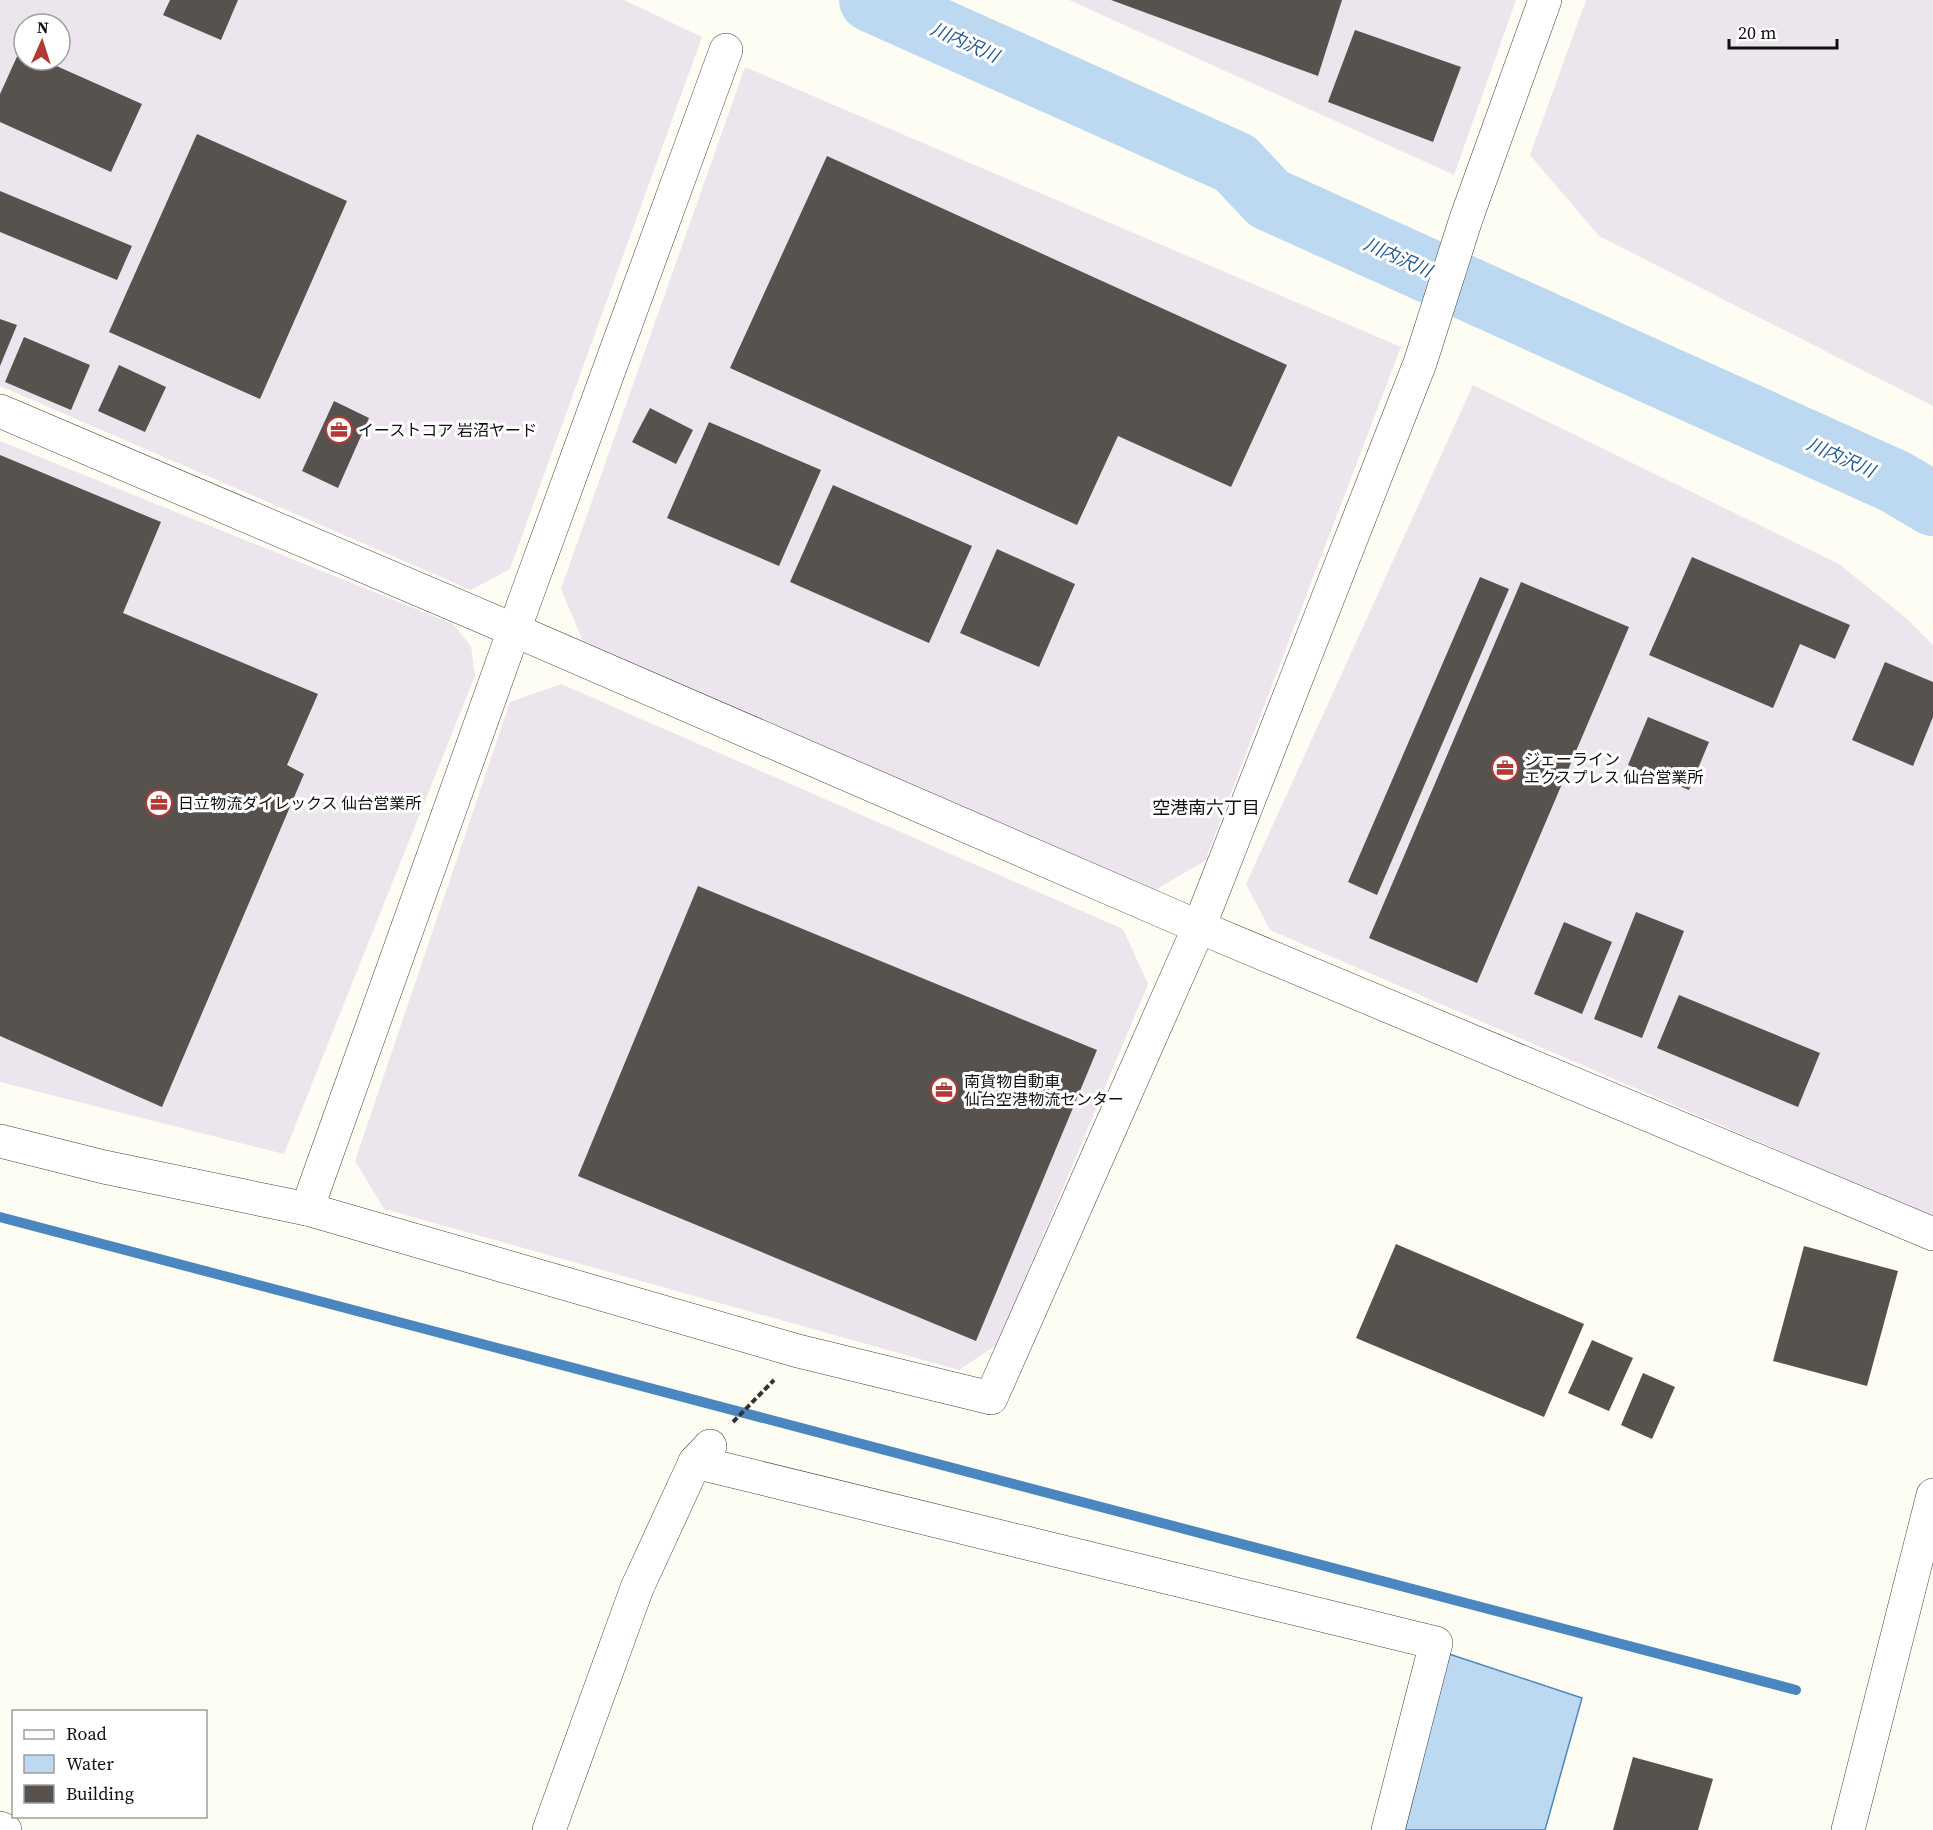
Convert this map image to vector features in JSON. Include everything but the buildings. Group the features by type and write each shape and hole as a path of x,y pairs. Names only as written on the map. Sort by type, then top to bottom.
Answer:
{"street":[{"path":"0,1141 104,1167 307,1209 798,1351 991,1398 1199,927 1420,363 1466,219 1545,0"},
{"path":"307,1209 514,630 726,50"},
{"path":"0,411 514,630 1199,927 1933,1234"},
{"path":"549,1830 637,1588 703,1453 1436,1643 1388,1830"},
{"path":"1848,1830 1933,1496"},
{"path":"0,1828 5,1830"}],"path":[{"path":"703,1453 777,1377"}],"shaded area":[{"path":"0,0 624,0 702,37 510,569 471,590 0,386"},
{"path":"1069,0 1516,0 1454,175"},
{"path":"1586,0 1933,0 1933,406 1599,236 1530,155"},
{"path":"745,67 1401,347 1205,861 1155,890 583,641 561,589"},
{"path":"1473,385 1839,564 1906,618 1933,645 1933,1217 1270,930 1246,884"},
{"path":"0,441 453,624 471,646 475,676 284,1154 0,1082"},
{"path":"561,684 1123,929 1148,984 998,1344 959,1370 384,1209 355,1161 510,702"}],"water":[{"path":"1449,1654 1582,1698 1545,1830 1405,1830"}],"waterway":[{"name":"川内沢川","path":"871,0 1235,163 1269,199 1896,482 1933,504"},
{"path":"0,1217 1796,1690"}],"place":[{"name":"イーストコア 岩沼ヤード","path":"339,430"},
{"name":"ジェーライン エクスプレス 仙台営業所","path":"1505,768"},
{"name":"日立物流ダイレックス 仙台営業所","path":"159,803"},
{"name":"南貨物自動車 仙台空港物流センター","path":"944,1090"}],"district":[{"name":"空港南六丁目","path":"1206,807"}]}
